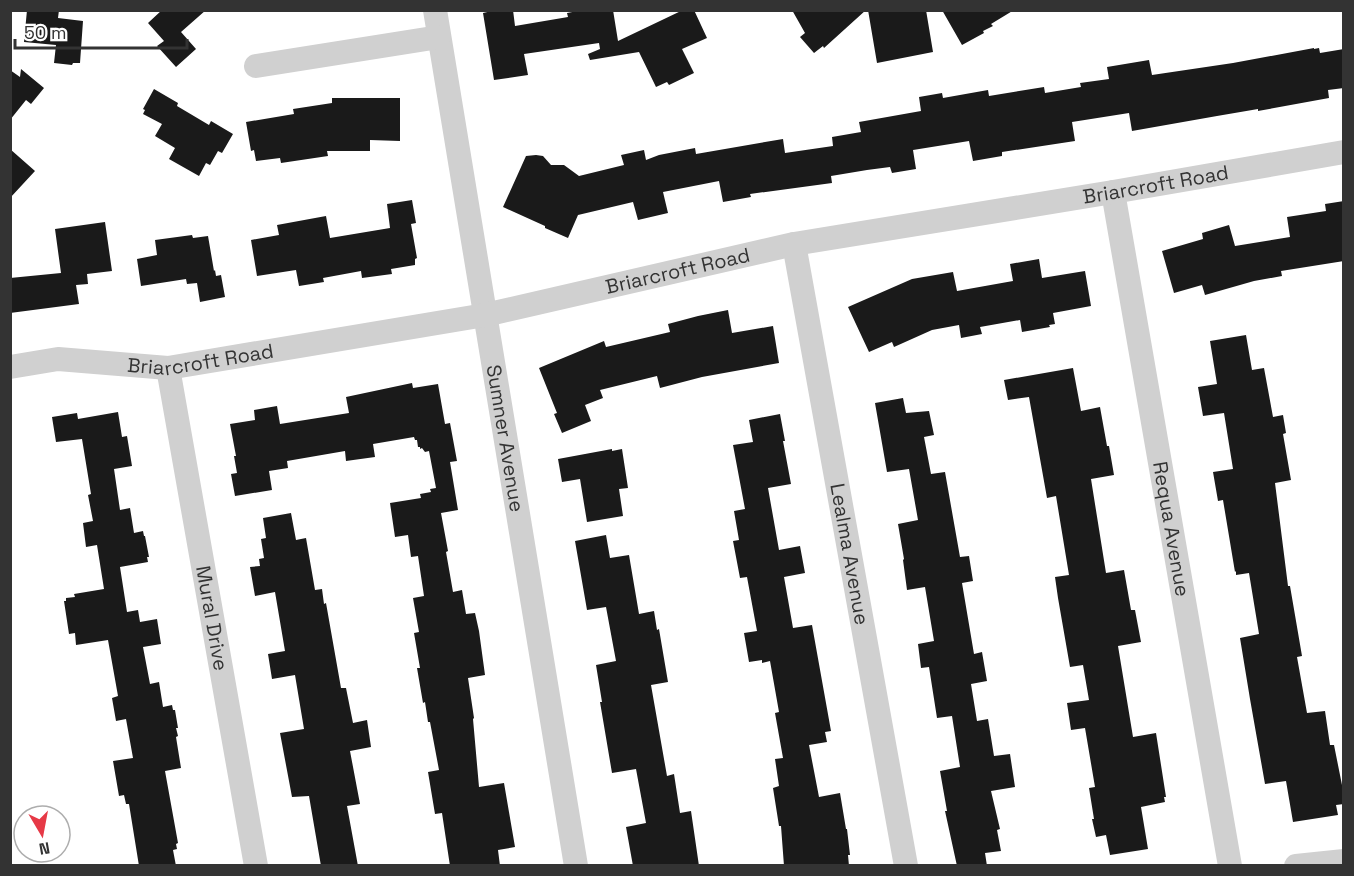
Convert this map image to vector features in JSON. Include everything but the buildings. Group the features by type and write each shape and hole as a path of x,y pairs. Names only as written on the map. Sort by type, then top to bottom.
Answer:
{"street":[{"name":"Sumner Avenue","path":"435,10 576,866"},
{"path":"256,66 439,38"},
{"name":"Briarcroft Road","path":"10,367 58,360 168,368 485,315 794,244 1344,152"},
{"name":"Requa Avenue","path":"1113,192 1230,866"},
{"name":"Lealma Avenue","path":"794,244 906,866"},
{"name":"Mural Drive","path":"168,368 256,866"},
{"path":"1296,866 1344,861"}]}
